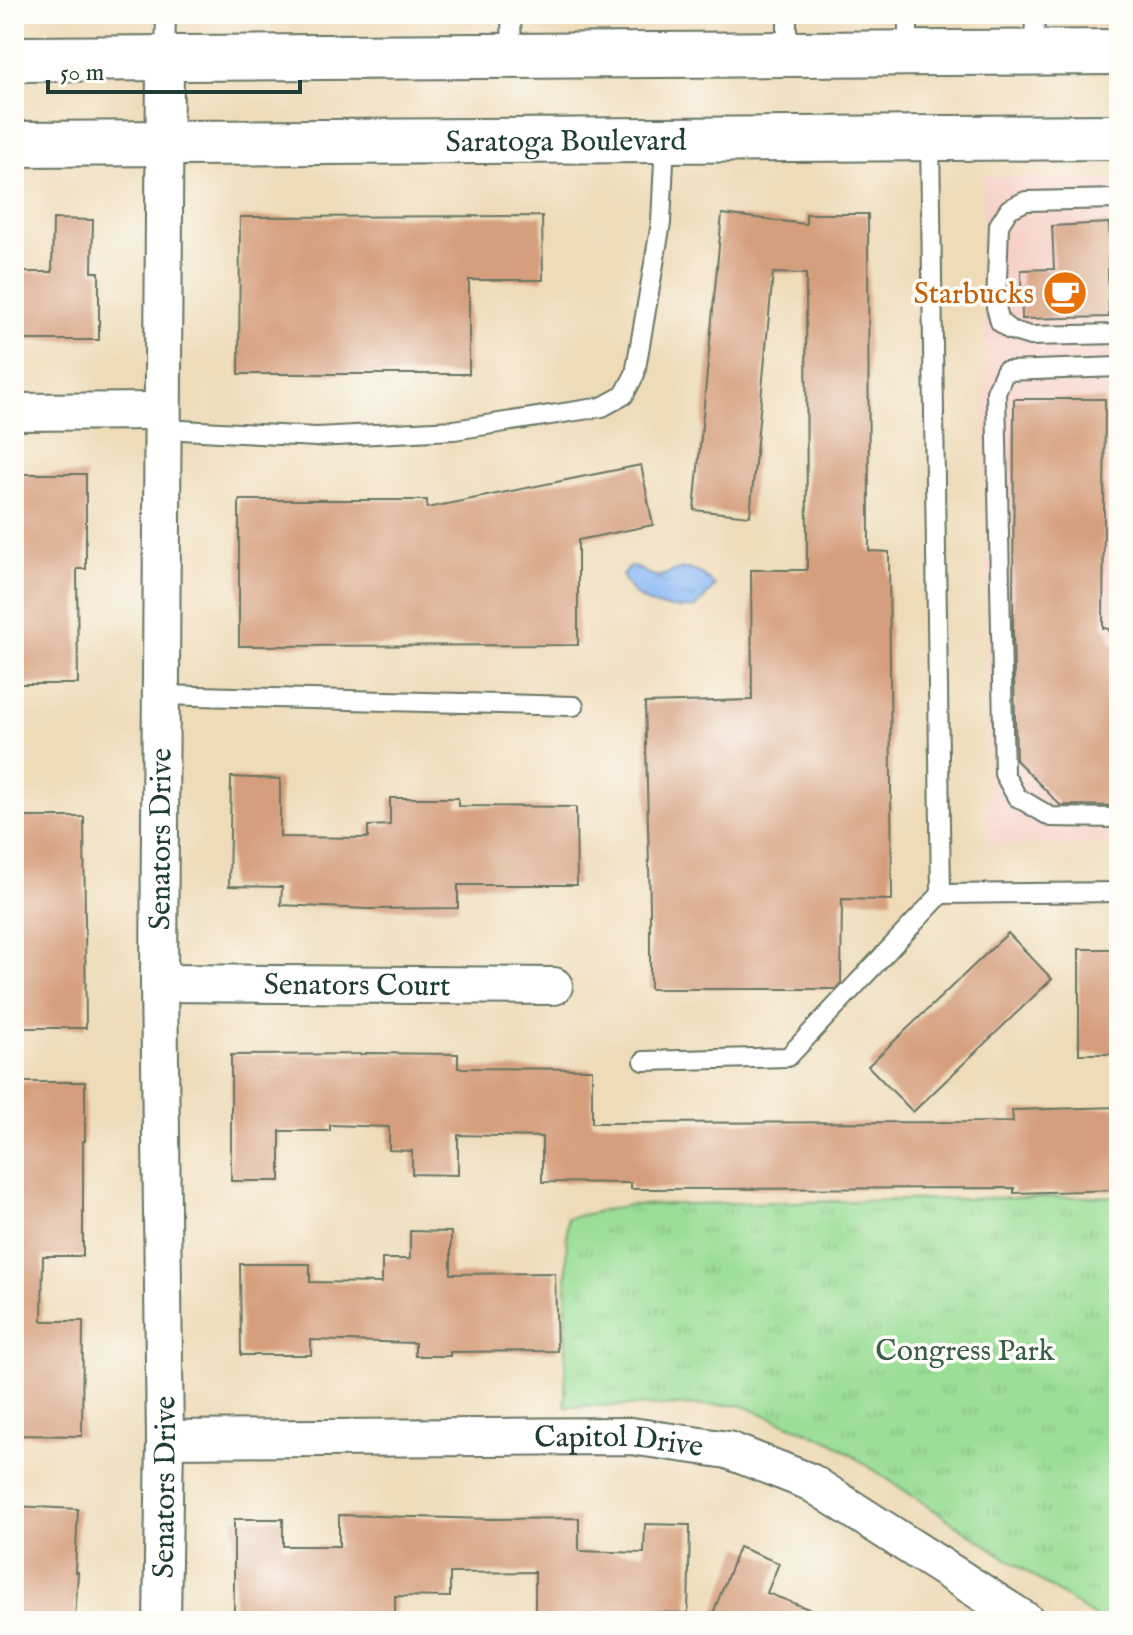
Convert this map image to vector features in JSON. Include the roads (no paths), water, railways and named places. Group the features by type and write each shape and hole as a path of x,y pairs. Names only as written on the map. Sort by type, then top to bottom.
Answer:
{"main road":[{"path":"14,59 165,59 511,35 1034,34 1119,52"},
{"name":"Saratoga Boulevard","path":"14,144 1119,137"}],"street":[{"name":"Senators Drive","path":"162,1621 165,1439 159,983 165,59"},
{"path":"14,412 162,420"},
{"name":"Senators Court","path":"159,983 554,986"},
{"name":"Capitol Drive","path":"165,1439 631,1436 728,1450 810,1482 1026,1621"}],"lane":[{"path":"165,59 166,14"},
{"path":"644,1061 788,1057 941,894 930,139"},
{"path":"162,420 316,437 454,430 602,407 624,395 635,374 661,223 665,140"},
{"path":"1119,199 1026,201 1009,209 999,225 996,307 1000,322 1010,330 1030,336 1119,334"},
{"path":"1119,367 1005,371 996,392 1004,774 1017,797 1051,817 1119,818"},
{"path":"161,695 574,706"},
{"path":"941,894 1119,892"}],"water":[{"path":"631,566 658,576 680,569 692,570 702,574 715,586 695,608 658,606 644,601 629,587 622,575"}],"place":[{"name":"Starbucks","path":"1065,293"}],"park label":[{"name":"Congress Park","path":"965,1350"}]}
